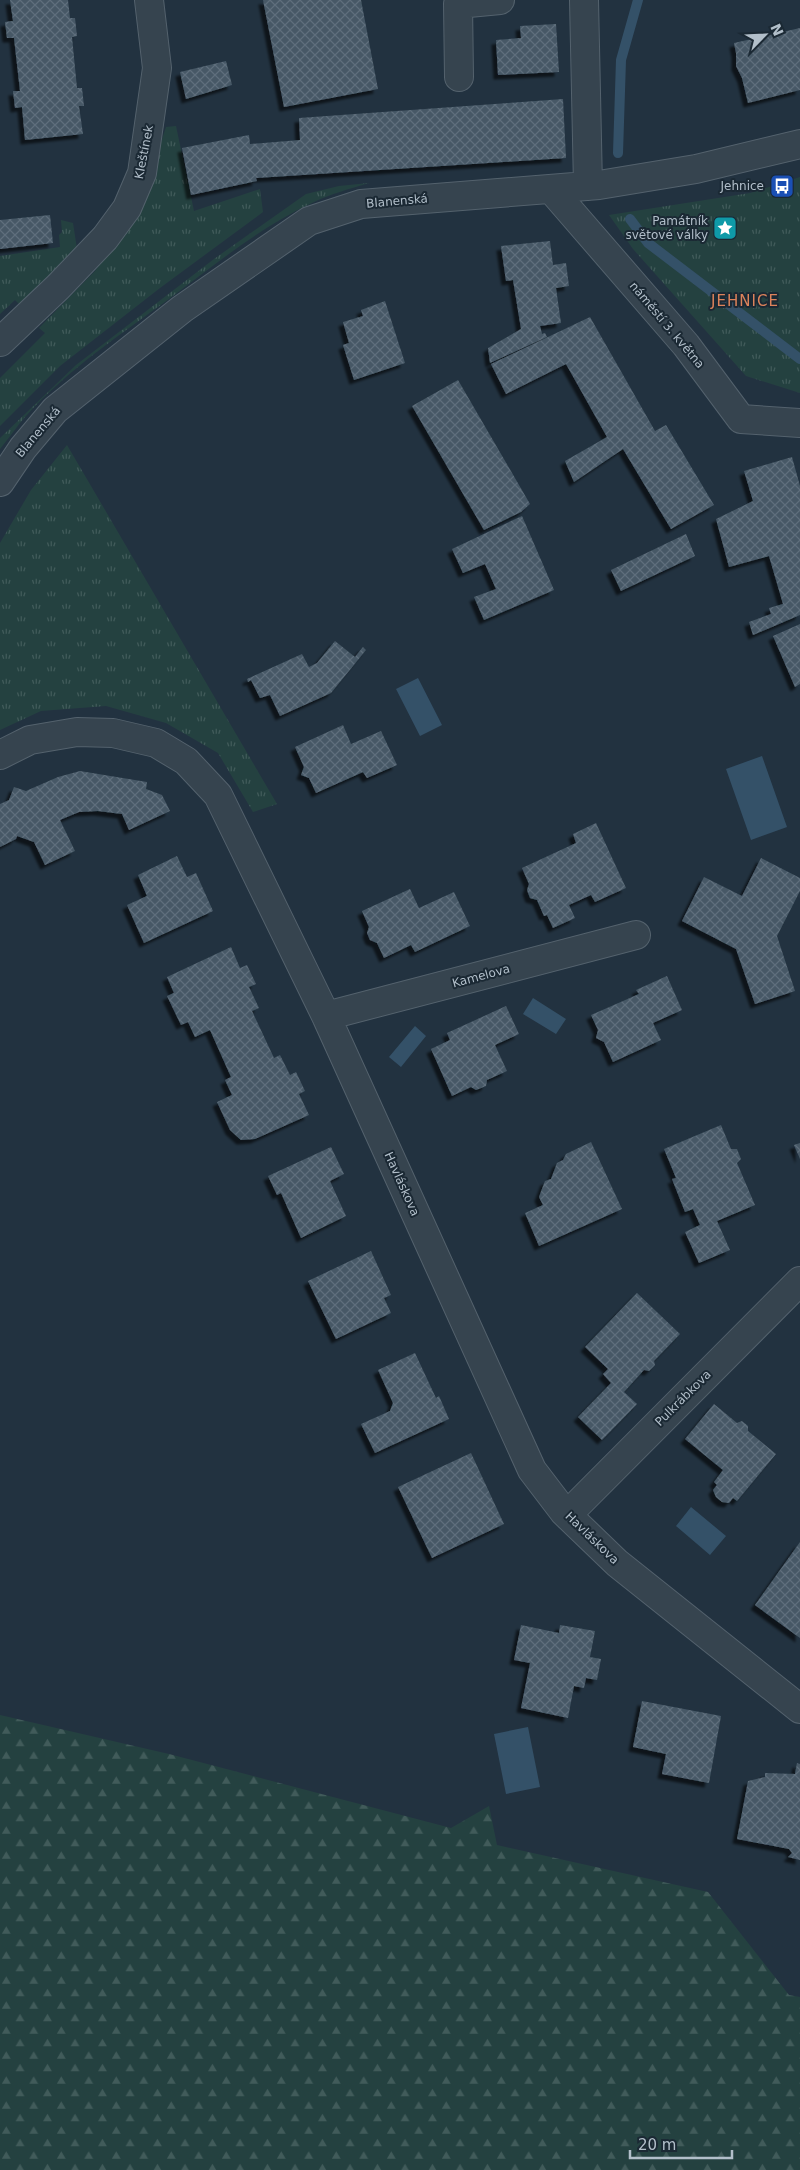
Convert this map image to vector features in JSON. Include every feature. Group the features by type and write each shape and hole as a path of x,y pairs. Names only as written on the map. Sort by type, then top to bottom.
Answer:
{"street":[{"name":"Kleštínek","path":"0,342 58,287 105,238 126,208 142,173 157,68 149,0"},
{"path":"459,78 458,4 500,0"},
{"path":"584,0 588,186"},
{"name":"Blanenská","path":"0,482 23,448 55,410 182,309 309,221 360,204 588,186 696,169 800,144"},
{"name":"náměstí 3. května","path":"551,189 686,345 741,419 800,423"},
{"name":"Havláskova","path":"0,755 30,740 77,732 114,733 156,743 186,761 218,794 326,1016 532,1470 564,1512 617,1563 800,1709"},
{"name":"Kamelova","path":"326,1016 636,935"},
{"name":"Pulkrábkova","path":"564,1512 576,1506 800,1281"}],"green space":[{"path":"176,126 194,211 260,189 263,212 160,288 60,366 0,426 0,378 45,333 39,328 95,271 139,209 166,127"},
{"path":"800,177 800,393 746,376 633,249 609,215 750,193"},
{"path":"369,183 333,194 293,212 240,246 78,367 42,399 0,449 0,438 76,365 214,259 306,194 339,186"},
{"path":"61,220 73,223 77,249 21,306 15,300 0,314 0,256 60,247"},
{"path":"67,445 277,804 253,812 218,753 166,723 106,706 41,711 0,730 0,543 31,490"},
{"path":"0,1715 169,1754 451,1828 489,1806 497,1845 708,1892 789,1995 800,1997 800,2170 0,2170"}],"water":[{"path":"418,678 442,725 420,736 396,689"},
{"path":"762,756 787,827 751,840 726,769"},
{"path":"533,998 566,1019 556,1034 523,1014"},
{"path":"415,1026 426,1036 401,1067 389,1057"},
{"path":"691,1507 726,1536 710,1555 676,1526"},
{"path":"528,1727 540,1787 506,1794 494,1734"}],"building":[{"path":"10,0 68,0 70,18 75,18 77,36 72,37 77,88 82,88 84,106 79,106 83,134 25,140 22,107 15,108 13,91 20,91 14,38 7,38 5,22 13,21"},
{"path":"263,0 361,0 378,89 284,107"},
{"path":"556,24 559,72 498,75 496,40 521,38 520,26"},
{"path":"800,28 800,90 748,103 742,78 736,66 734,43"},
{"path":"226,61 232,85 186,99 180,72"},
{"path":"563,99 566,158 256,178 257,181 191,195 182,148 249,135 250,144 300,140 299,118"},
{"path":"50,215 53,243 0,249 0,220"},
{"path":"550,241 553,265 566,263 569,286 556,288 561,323 540,326 542,334 545,333 547,337 490,363 488,348 521,329 513,280 506,281 501,246"},
{"path":"385,301 405,363 354,380 343,345 349,343 343,322 363,316 361,310"},
{"path":"590,317 655,431 666,425 714,505 671,529 623,449 574,482 565,461 607,437 566,364 506,394 491,364"},
{"path":"458,380 530,504 521,512 484,530 412,406"},
{"path":"792,457 800,486 800,615 753,635 749,622 771,614 769,608 783,604 769,556 729,567 716,519 753,501 744,471"},
{"path":"522,516 554,590 484,620 474,597 496,589 485,564 463,573 452,549"},
{"path":"686,534 695,556 621,591 611,570"},
{"path":"800,624 800,684 795,687 773,636"},
{"path":"335,641 355,657 363,647 366,650 331,693 280,716 270,695 260,698 251,680 248,682 247,679 302,654 309,667 317,663"},
{"path":"343,725 351,744 381,731 397,765 367,778 363,772 316,793 309,778 301,775 304,767 295,747"},
{"path":"80,771 147,782 146,789 162,795 170,811 129,830 122,814 98,811 79,812 60,820 75,851 45,865 34,842 17,836 16,839 0,847 0,804 9,800 14,787 26,791 58,777"},
{"path":"596,823 626,888 595,902 591,895 569,905 575,918 553,928 547,915 544,916 537,900 530,898 527,890 529,884 522,868 576,843 573,834"},
{"path":"177,856 187,877 196,873 213,911 144,943 127,905 147,896 138,875"},
{"path":"761,858 800,878 800,891 777,936 795,991 755,1004 736,949 682,921 704,877 742,896"},
{"path":"410,889 419,908 454,892 470,926 415,952 411,945 384,958 377,943 370,940 367,933 369,927 362,911"},
{"path":"231,947 240,968 247,965 256,984 249,987 259,1008 252,1011 274,1058 280,1055 290,1075 296,1072 305,1091 299,1094 309,1115 255,1139 241,1140 230,1130 217,1102 232,1095 225,1080 231,1077 210,1030 195,1037 188,1022 181,1025 167,996 174,993 167,977"},
{"path":"667,976 682,1010 653,1023 661,1040 613,1062 604,1042 596,1038 598,1030 591,1015 639,994 636,990"},
{"path":"506,1006 519,1034 495,1045 507,1071 487,1080 486,1086 476,1090 471,1087 452,1096 431,1049 450,1040 447,1033"},
{"path":"721,1125 731,1149 737,1149 741,1159 737,1163 755,1205 717,1221 730,1250 699,1263 685,1232 700,1225 693,1209 685,1212 672,1179 676,1178 664,1149"},
{"path":"591,1142 622,1209 539,1246 525,1213 543,1205 539,1197 545,1181 551,1179 557,1163 563,1160 566,1154"},
{"path":"800,1143 800,1159 794,1145"},
{"path":"331,1147 344,1174 330,1181 346,1216 301,1238 281,1193 277,1195 268,1176"},
{"path":"371,1251 391,1295 384,1298 391,1313 336,1339 308,1281"},
{"path":"637,1293 680,1334 654,1361 655,1365 649,1371 644,1370 624,1392 637,1404 602,1440 578,1417 611,1383 603,1374 608,1369 585,1347"},
{"path":"415,1353 436,1398 439,1396 449,1419 375,1453 361,1424 390,1411 393,1403 378,1370"},
{"path":"714,1404 737,1423 742,1421 748,1426 748,1431 776,1454 737,1501 733,1498 729,1503 722,1502 716,1497 713,1490 717,1485 714,1482 723,1470 685,1439"},
{"path":"471,1453 504,1524 432,1558 398,1487"},
{"path":"800,1542 800,1638 755,1605"},
{"path":"521,1625 559,1633 560,1625 595,1631 590,1657 601,1659 597,1680 586,1678 584,1688 574,1686 568,1718 521,1708 530,1663 514,1660"},
{"path":"642,1701 721,1716 709,1783 662,1774 666,1754 633,1747"},
{"path":"797,1763 800,1764 800,1860 788,1857 792,1853 789,1849 737,1839 748,1781 765,1777 765,1773 795,1774"}],"waterway":[{"path":"618,153 621,60 638,0"},
{"path":"630,219 648,243 800,359"}],"place":[{"name":"Jehnice","path":"782,186"},
{"name":"Památník světové války","path":"725,228"}],"district":[{"name":"JEHNICE","path":"745,301"}]}
